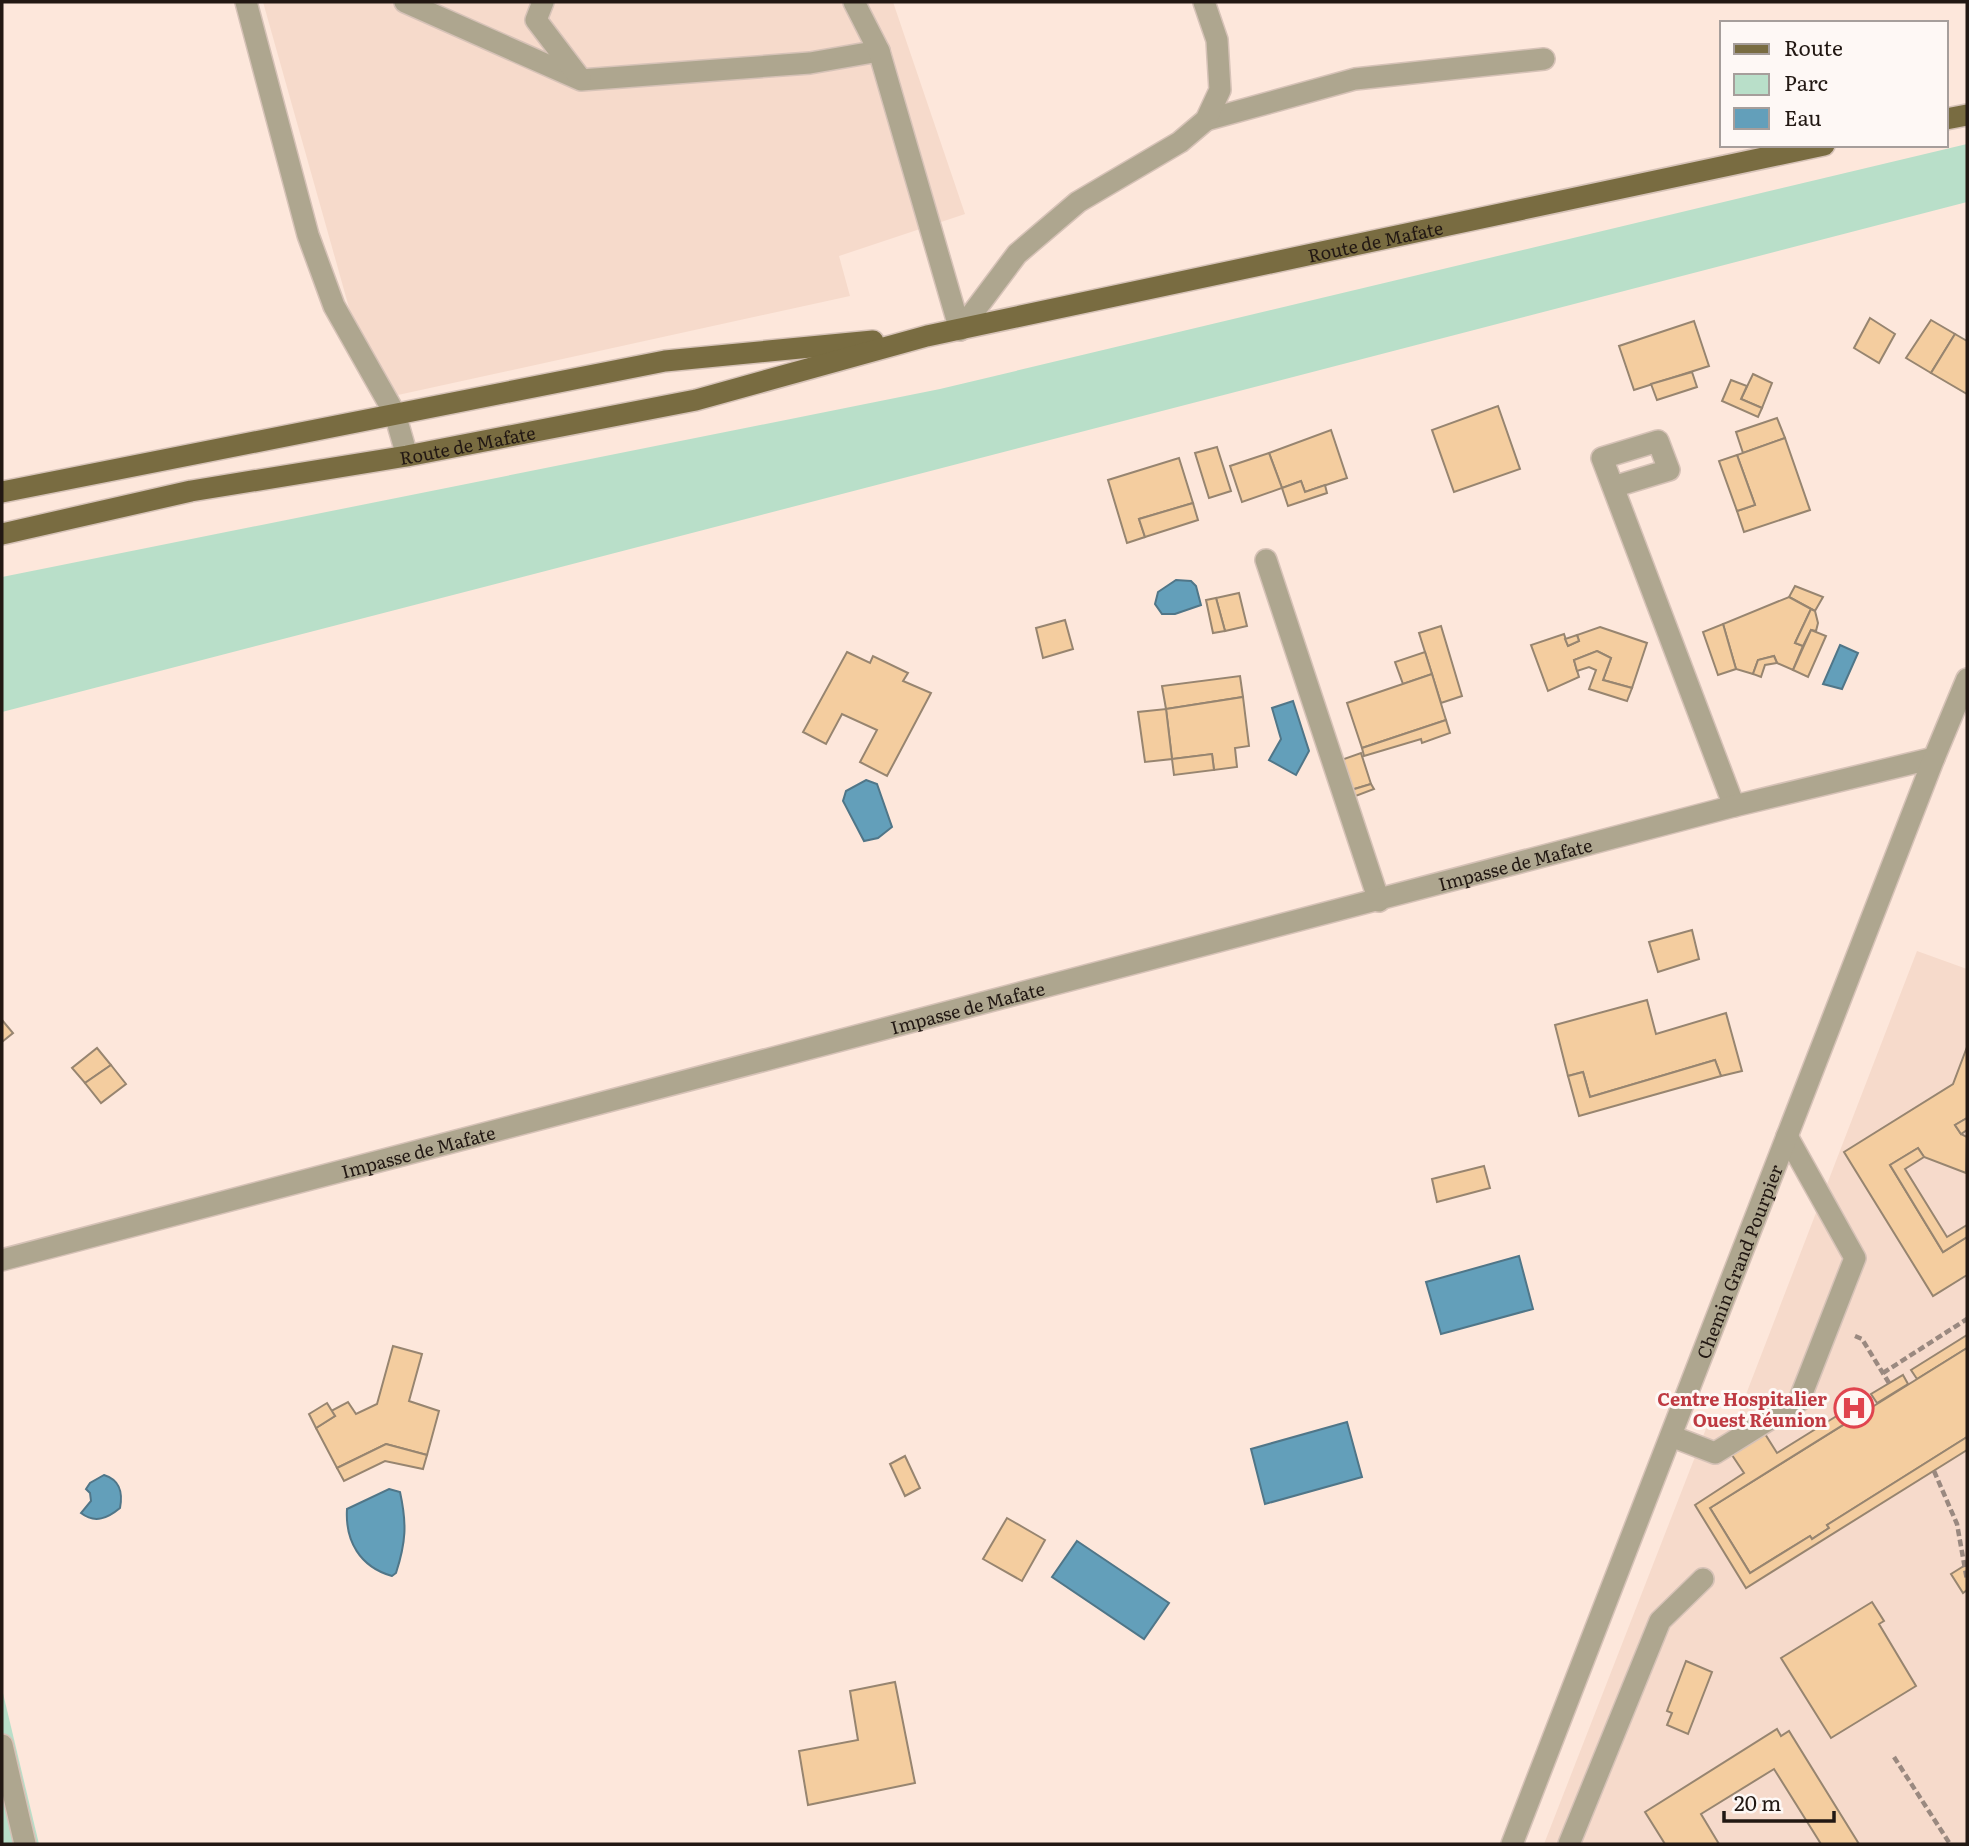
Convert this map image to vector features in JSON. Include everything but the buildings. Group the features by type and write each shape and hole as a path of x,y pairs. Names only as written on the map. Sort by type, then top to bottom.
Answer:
{"main road":[{"path":"1948,119 1967,115"},
{"name":"Route de Mafate","path":"2,492 665,361 927,336 960,330 1815,147"},
{"name":"Route de Mafate","path":"2,534 191,491 407,456 696,400 927,336"}],"street":[{"path":"246,2 308,235 334,306 395,414 407,456"},
{"path":"405,2 581,80 810,63 879,51"},
{"path":"543,2 536,20 581,80"},
{"path":"854,2 879,51 960,330"},
{"path":"960,330 1017,254 1077,202 1181,142 1206,120 1220,90 1217,40 1204,2"},
{"path":"1206,120 1355,79 1544,59"},
{"path":"1613,487 1734,806"},
{"path":"1266,560 1379,901"},
{"name":"Chemin Grand Pourpier","path":"1512,1844 1967,679"},
{"name":"Impasse de Mafate","path":"2,1260 1734,806 1934,758"},
{"path":"1671,1436 1715,1453 1799,1401 1855,1258 1787,1136"},
{"path":"1569,1844 1660,1621 1703,1579"},
{"path":"2,1745 25,1844"}],"path":[{"path":"1883,1373 1967,1319"},
{"path":"1828,1325 1862,1339 1889,1383"},
{"path":"1934,1471 1957,1524 1967,1580"},
{"path":"1894,1757 1950,1844"}],"shaded area":[{"path":"263,2 893,2 965,214 839,256 850,296 375,400"},
{"name":"Centre Hospitalier Ouest Réunion","path":"1917,951 1967,969 1967,1844 1544,1844 1709,1421 1733,1428"}],"green space":[{"path":"1967,144 1967,202 2,712 2,577 940,389"},
{"path":"2,1689 39,1844 2,1844"}],"water":[{"path":"1176,580 1191,581 1196,586 1201,605 1175,614 1162,614 1155,604 1158,592"},
{"path":"1840,645 1858,653 1842,689 1823,684"},
{"path":"1293,701 1309,751 1296,775 1269,760 1281,739 1272,708"},
{"path":"866,780 877,784 892,827 878,838 864,841 843,801 846,791"},
{"path":"1519,1256 1533,1309 1441,1334 1426,1282"},
{"path":"1347,1422 1362,1477 1265,1504 1251,1449"},
{"path":"104,1475 114,1480 119,1487 120,1508 106,1517 91,1518 81,1513 91,1501 90,1493 86,1489 90,1483"},
{"path":"389,1489 400,1492 404,1514 402,1552 396,1573 392,1576 381,1572 363,1559 352,1542 347,1521 347,1509"},
{"path":"1077,1541 1169,1603 1144,1639 1052,1577"}],"place":[{"name":"Centre Hospitalier Ouest Réunion","path":"1854,1408"}]}
